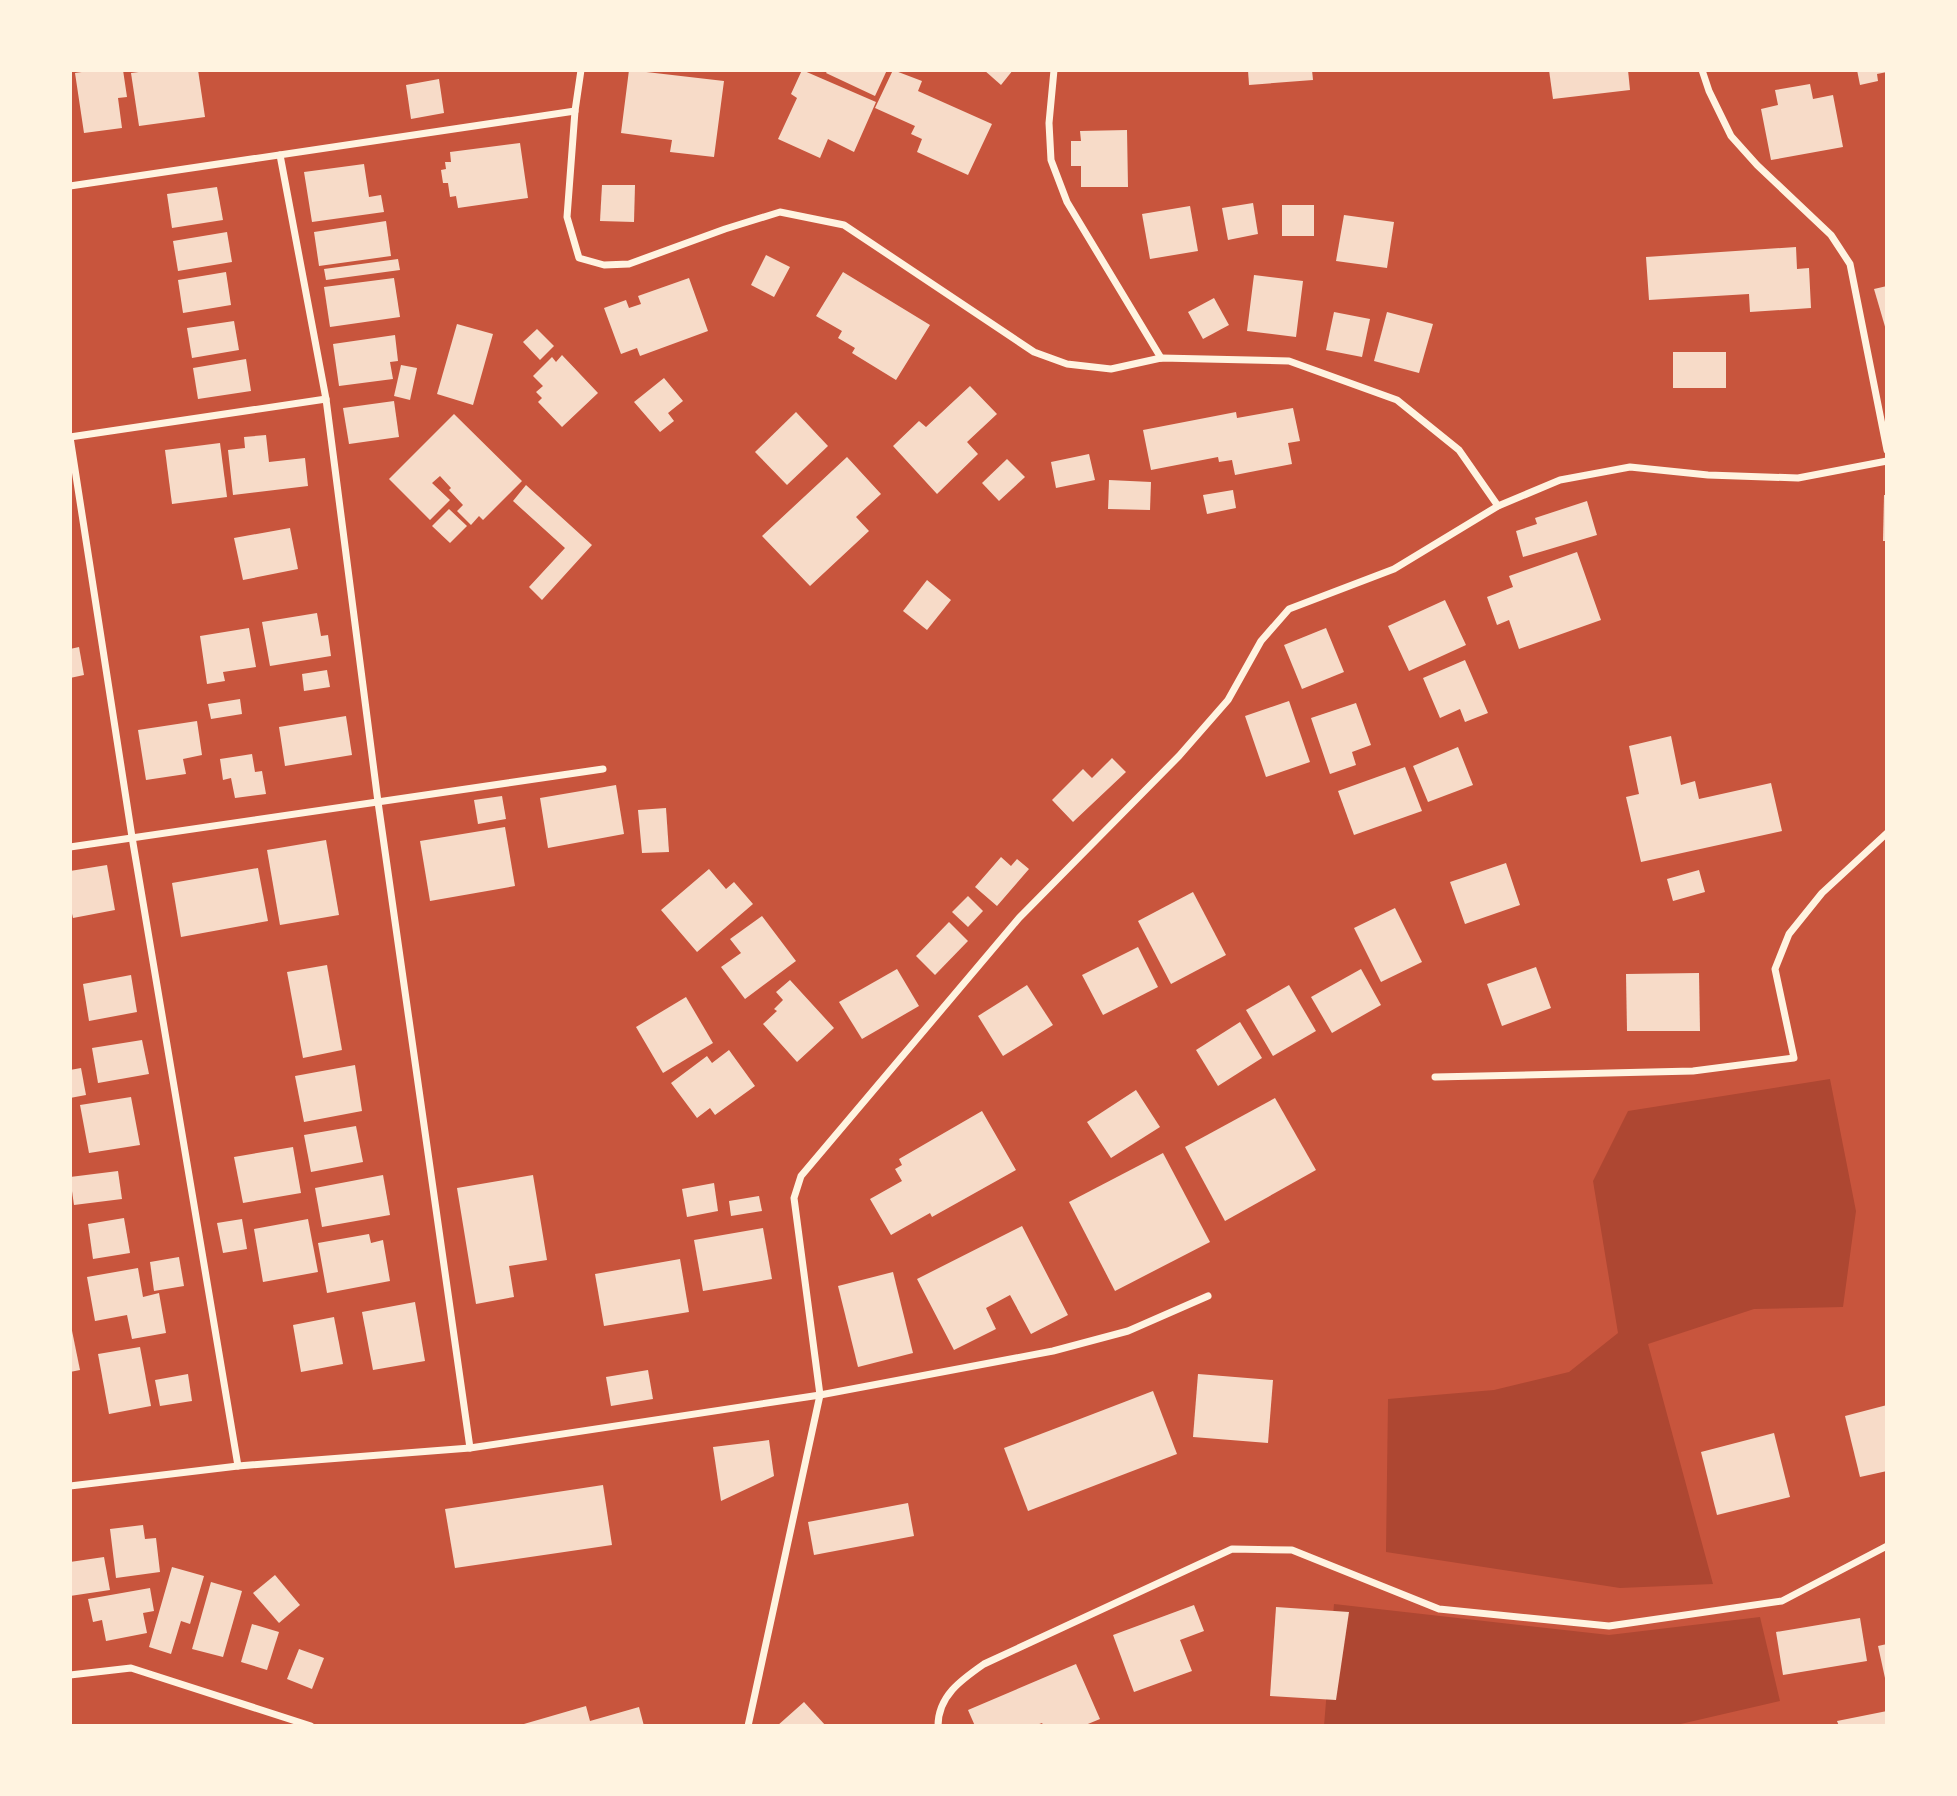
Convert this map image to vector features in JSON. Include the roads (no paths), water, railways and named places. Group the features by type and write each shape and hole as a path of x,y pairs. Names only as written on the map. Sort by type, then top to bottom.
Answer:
{"street":[{"path":"581,70 567,217 579,258 604,265 629,264 780,212 844,225 1034,352 1067,364 1111,369 1161,358 1289,361 1397,400 1459,450 1498,506"},
{"path":"1054,70 1049,123 1051,160 1067,202 1161,358"},
{"path":"1702,70 1731,136 1757,165 1831,235 1850,264 1887,450"},
{"path":"70,186 575,111"},
{"path":"280,155 326,399 378,802 470,1448"},
{"path":"238,1466 132,837 70,437 326,399"},
{"path":"748,1726 820,1395 794,1198 801,1176 1019,918 1179,756 1228,700 1261,641 1289,609 1394,569 1498,506 1560,480 1630,467 1708,475 1798,478 1887,461"},
{"path":"70,847 603,769"},
{"path":"1435,1077 1692,1071 1794,1058 1775,969 1789,934 1822,893 1887,833"},
{"path":"70,1486 238,1466 470,1448 820,1395 1053,1351 1128,1331 1208,1296"},
{"path":"938,1726 938,1712 956,1684 984,1664 1232,1549 1292,1550 1440,1609 1609,1626 1782,1601 1887,1546"},
{"path":"70,1675 131,1668 311,1726"}]}
